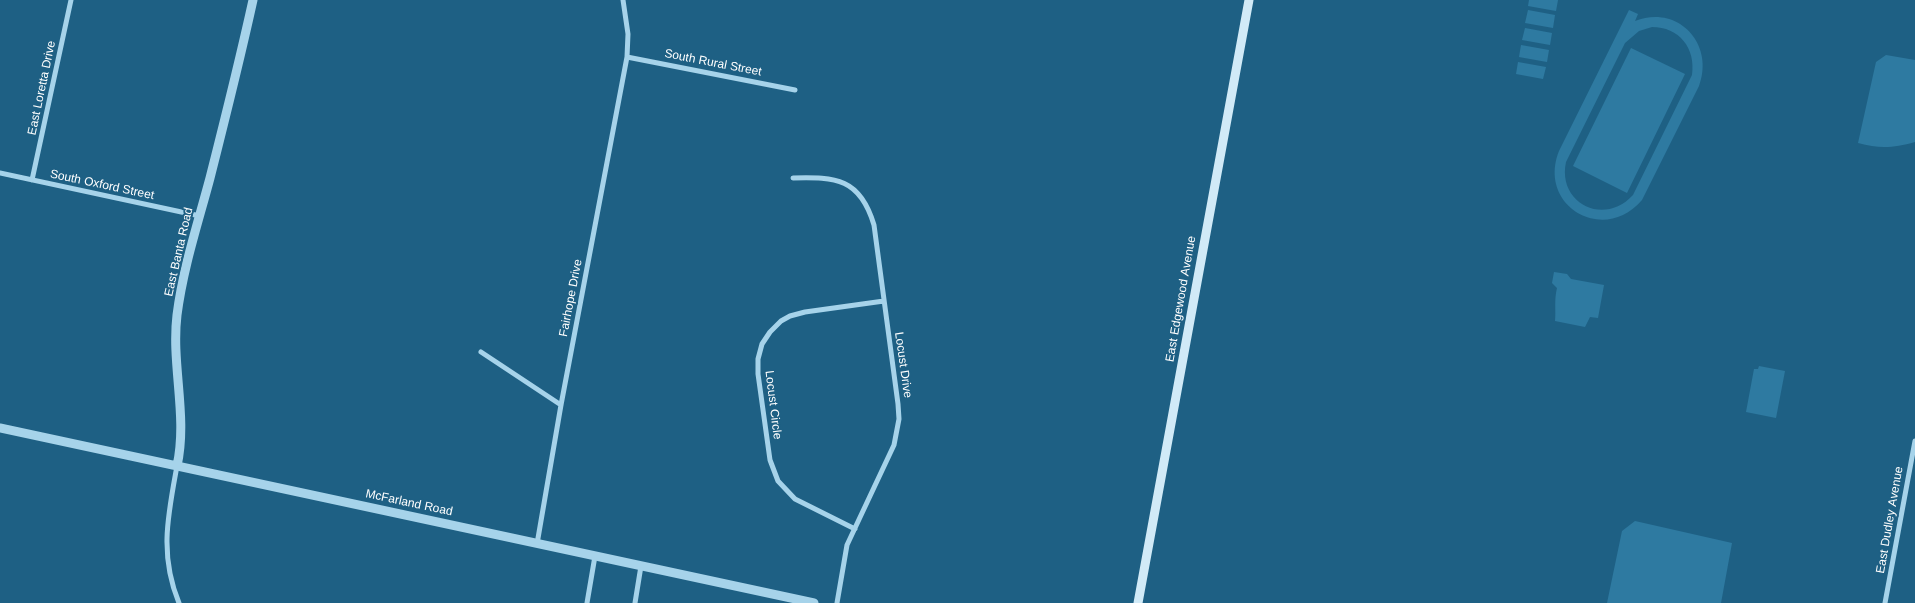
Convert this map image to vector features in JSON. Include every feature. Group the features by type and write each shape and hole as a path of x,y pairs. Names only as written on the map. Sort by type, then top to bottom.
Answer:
{"main road":[{"name":"East Edgewood Avenue","path":"1138,603 1249,0"}],"street":[{"name":"East Loretta Drive","path":"32,180 71,0"},
{"name":"East Banta Road","path":"179,603 169,570 166,544 168,510 182,438 176,335 177,318 183,281 253,0"},
{"name":"Fairhope Drive","path":"537,544 561,405 628,57 628,34 623,0"},
{"name":"South Rural Street","path":"628,57 795,90"},
{"name":"South Oxford Street","path":"0,173 200,216"},
{"name":"Locust Drive","path":"793,178 827,178 838,180 854,190 864,200 870,210 874,224 898,404 897,431 894,445 847,545 837,603"},
{"name":"Locust Circle","path":"854,529 795,499 778,481 770,460 758,374 758,359 760,348 770,332 781,321 790,316 884,300"},
{"path":"481,352 561,405"},
{"name":"McFarland Road","path":"0,428 814,603"},
{"name":"East Dudley Avenue","path":"1885,603 1915,441"},
{"path":"586,603 595,556"},
{"path":"635,603 641,566"}],"shaded area":[{"path":"1529,0 1558,0 1556,11 1528,6"},
{"path":"1528,10 1555,15 1553,28 1525,23"},
{"path":"1629,10 1638,14 1635,21 1651,17 1665,18 1678,23 1689,31 1697,42 1702,56 1703,70 1699,86 1642,200 1627,213 1610,219 1593,219 1578,213 1566,203 1557,188 1555,171 1559,151","holes":["1652,27 1662,28 1678,35 1684,41 1691,56 1693,65 1692,75 1633,195 1621,204 1609,209 1585,206 1576,199 1569,189 1565,177 1566,162 1625,43 1639,31"]},
{"path":"1525,28 1552,33 1550,45 1522,40"},
{"path":"1521,45 1549,50 1547,62 1519,57"},
{"path":"1631,48 1685,74 1627,193 1573,166"},
{"path":"1886,55 1915,60 1915,142 1886,147 1858,143 1876,62"},
{"path":"1518,62 1546,67 1543,79 1516,74"},
{"path":"1554,272 1567,274 1571,279 1604,285 1598,318 1590,317 1585,327 1555,321 1557,288 1552,283"},
{"path":"1759,366 1785,371 1776,418 1746,412 1754,369 1758,369"},
{"path":"1635,521 1732,543 1721,603 1607,603 1622,531"}]}
